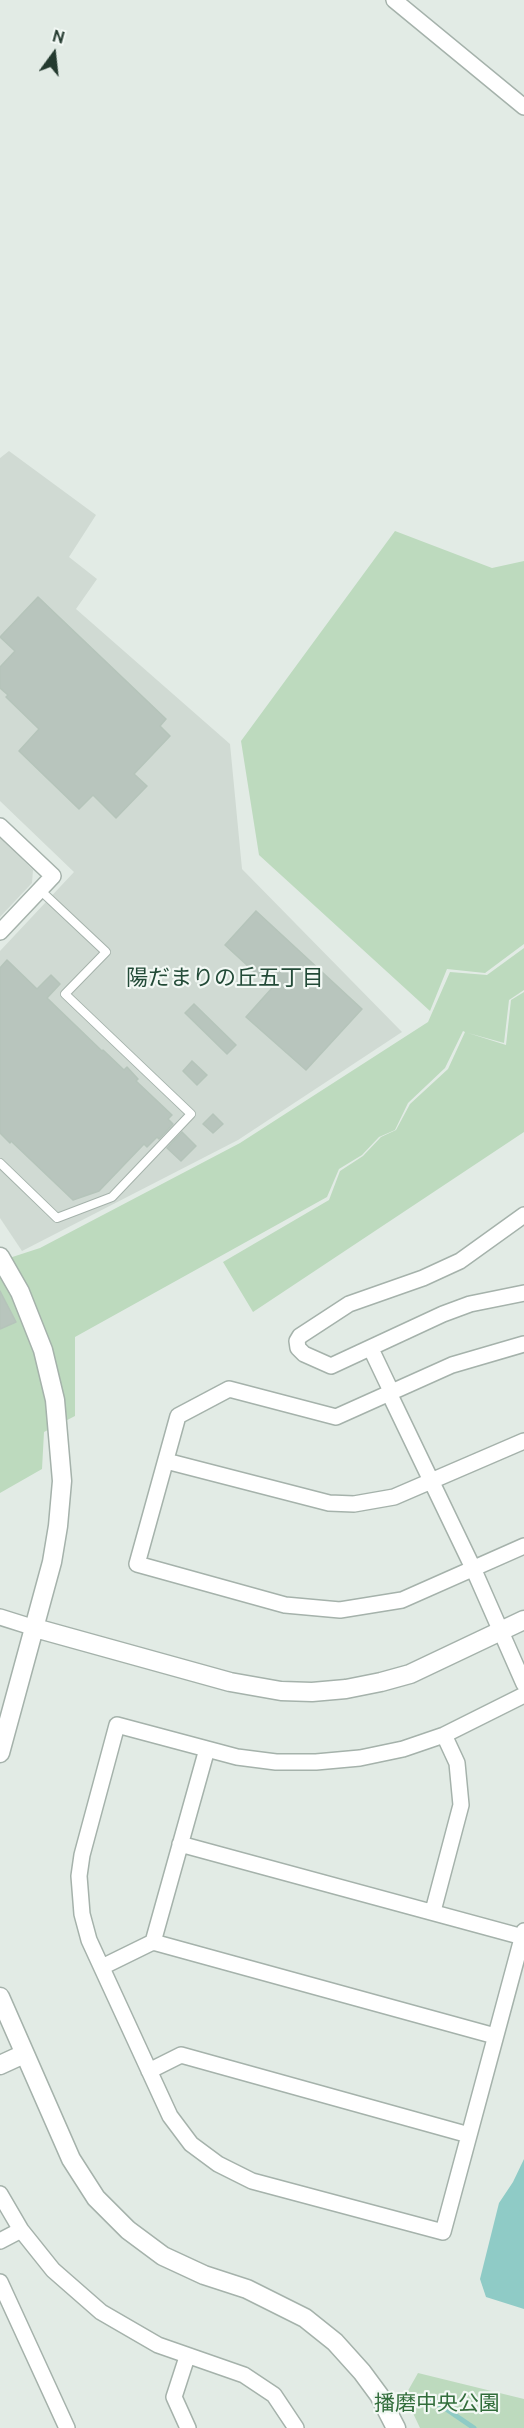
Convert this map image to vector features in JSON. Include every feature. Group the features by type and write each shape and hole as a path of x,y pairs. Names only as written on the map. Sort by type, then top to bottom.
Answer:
{"street":[{"path":"394,0 524,107"},
{"path":"0,826 53,876 0,932"},
{"path":"524,1215 460,1261 423,1278 349,1304 308,1329 297,1341 298,1348 304,1354 331,1366 443,1314 470,1304 524,1293"},
{"path":"0,1257 20,1292 43,1350 55,1400 62,1481 58,1526 35,1628 0,1753"},
{"path":"524,1344 467,1359 336,1417 229,1389 178,1416 138,1564 285,1605 322,1610 358,1608 402,1600 524,1546"},
{"path":"371,1349 524,1684"},
{"path":"166,1461 329,1503 354,1504 382,1500 524,1441"},
{"path":"0,1617 230,1682 281,1691 312,1692 346,1689 410,1674 524,1620"},
{"path":"180,1844 523,1934 518,1980 495,2036 443,2232 235,2175 203,2154 180,2131 170,2116 149,2071 85,1926 79,1876 82,1855 117,1725 255,1760 316,1762 381,1754 444,1735 524,1695"},
{"path":"433,1911 461,1805 457,1763 444,1735"},
{"path":"153,1942 207,1749"},
{"path":"102,1966 153,1942 495,2036"},
{"path":"0,1997 71,2159 96,2198 128,2230 163,2256 204,2275 247,2289 305,2318 335,2342 362,2372 379,2395 396,2428"},
{"path":"0,2065 24,2054"},
{"path":"149,2071 181,2055 469,2135"},
{"path":"0,2194 21,2230 53,2270 101,2312 140,2336 188,2357 228,2368 259,2384 274,2395 296,2428"},
{"path":"0,2241 21,2230"},
{"path":"0,2282 67,2428"},
{"path":"188,2357 174,2397 188,2428"}],"lane":[{"path":"0,1163 57,1218 112,1197 191,1114 65,994 106,952 40,890"}],"shaded area":[{"path":"9,451 96,515 69,557 97,579 76,609 230,744 242,869 402,1032 238,1140 22,1251 0,1218 0,951 74,872 0,801 0,458"},
{"path":"0,838 33,870 32,883 0,917"}],"green space":[{"path":"395,531 492,568 524,561 524,944 485,973 447,969 430,1011 259,855 241,741"},
{"path":"524,948 524,990 509,1000 504,1043 468,1033 506,1045 511,1000 524,992 524,1132 253,1312 223,1262 329,1200 340,1171 363,1156 381,1137 396,1130 410,1104 448,1069 465,1032 463,1031 445,1068 408,1103 395,1130 379,1137 362,1155 339,1169 327,1197 75,1337 75,1416 44,1432 42,1469 0,1493 0,1261 40,1248 240,1143 428,1022 450,972 487,975"},
{"name":"播磨中央公園","path":"418,2373 524,2399 524,2428 420,2428 405,2396"}],"water":[{"path":"524,2159 524,2309 486,2297 480,2279 499,2203"}],"building":[{"path":"38,597 166,719 160,726 170,736 134,774 147,786 116,818 93,795 79,809 19,751 39,729 6,697 8,695 0,688 0,667 15,651 0,637"},
{"path":"256,911 362,1009 306,1070 246,1017 272,988 225,945"},
{"path":"7,960 37,989 51,975 60,984 47,998 124,1070 127,1067 138,1079 136,1081 172,1115 168,1119 173,1124 159,1139 157,1137 147,1147 144,1144 99,1191 73,1200 0,1133 0,968"},
{"path":"194,1004 236,1045 227,1054 185,1013"},
{"path":"192,1061 207,1075 197,1085 183,1071"},
{"path":"213,1114 223,1124 213,1133 203,1124"},
{"path":"182,1132 196,1146 181,1161 167,1148"},
{"path":"0,1291 16,1322 0,1329"}],"waterway":[{"path":"430,2398 474,2428"}],"district":[{"name":"陽だまりの丘五丁目","path":"225,978"}]}
